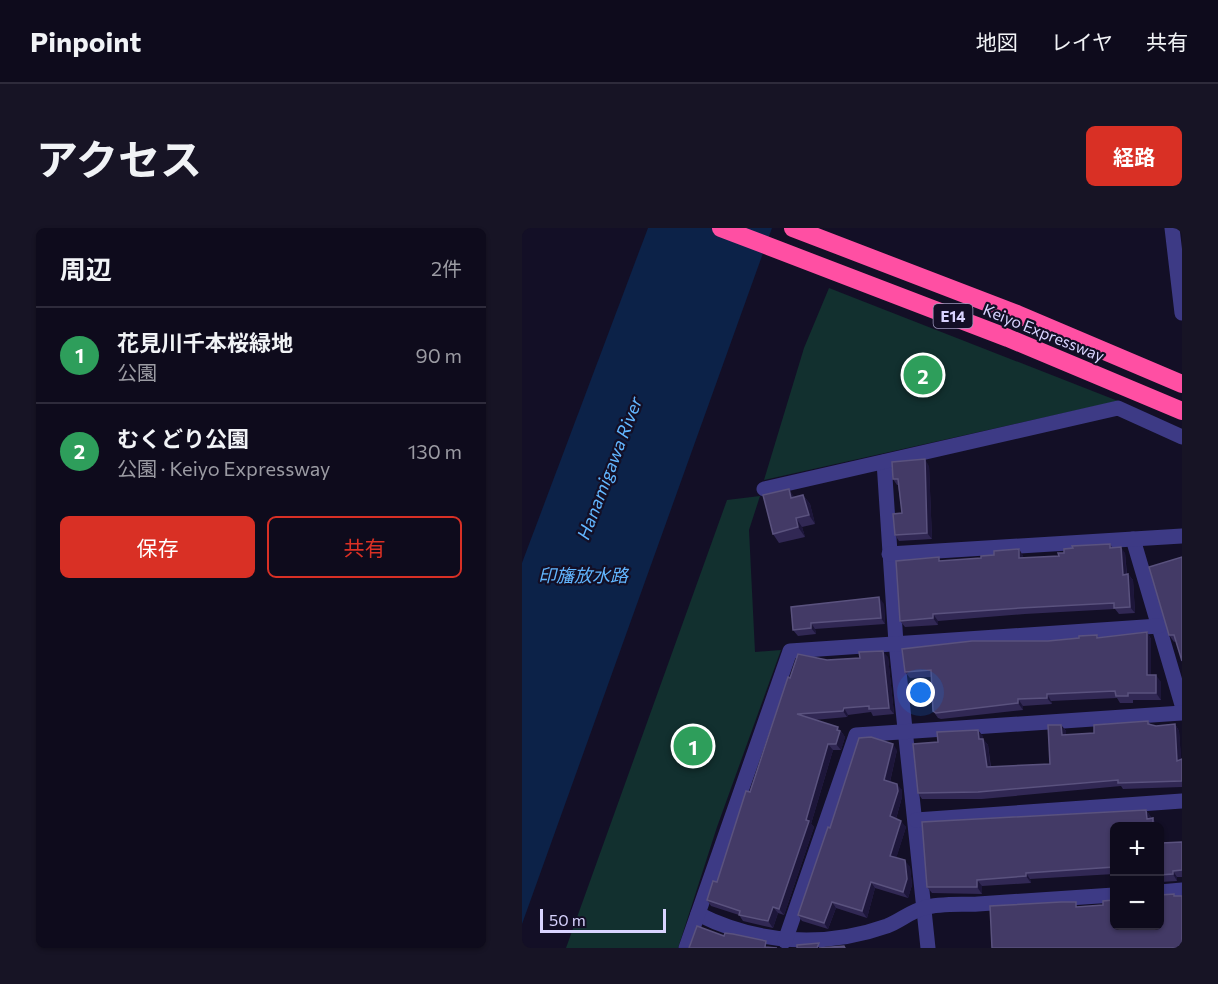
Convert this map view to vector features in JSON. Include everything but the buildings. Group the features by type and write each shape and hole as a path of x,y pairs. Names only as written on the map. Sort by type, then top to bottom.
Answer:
{"highway":[{"name":"Keiyo Expressway","path":"721,228 1008,338 1182,411"},
{"name":"Keiyo Expressway","path":"793,228 1017,314 1182,384"}],"street":[{"path":"1172,228 1182,313"},
{"path":"764,489 1118,408 1182,437"},
{"path":"884,462 896,643 928,948"},
{"path":"889,554 1182,536"},
{"path":"1133,539 1182,705"},
{"path":"686,948 790,651 1158,626"},
{"path":"785,941 856,735 1182,713"},
{"path":"916,820 1182,801"},
{"path":"1164,892 1182,890"},
{"path":"698,914 724,927 785,941 846,938 887,926 924,908 1110,895"}],"green space":[{"path":"829,288 1118,401 764,480 804,348"},
{"path":"760,496 749,530 755,652 781,650 717,827 678,948 566,948 727,500"}],"water":[{"name":"印旛放水路","path":"648,228 772,228 522,924 522,563"}],"place":[{"name":"むくどり公園","path":"923,375"},
{"name":"花見川千本桜緑地","path":"693,746"}],"water label":[{"name":"Hanamigawa River","path":"609,468"}]}
